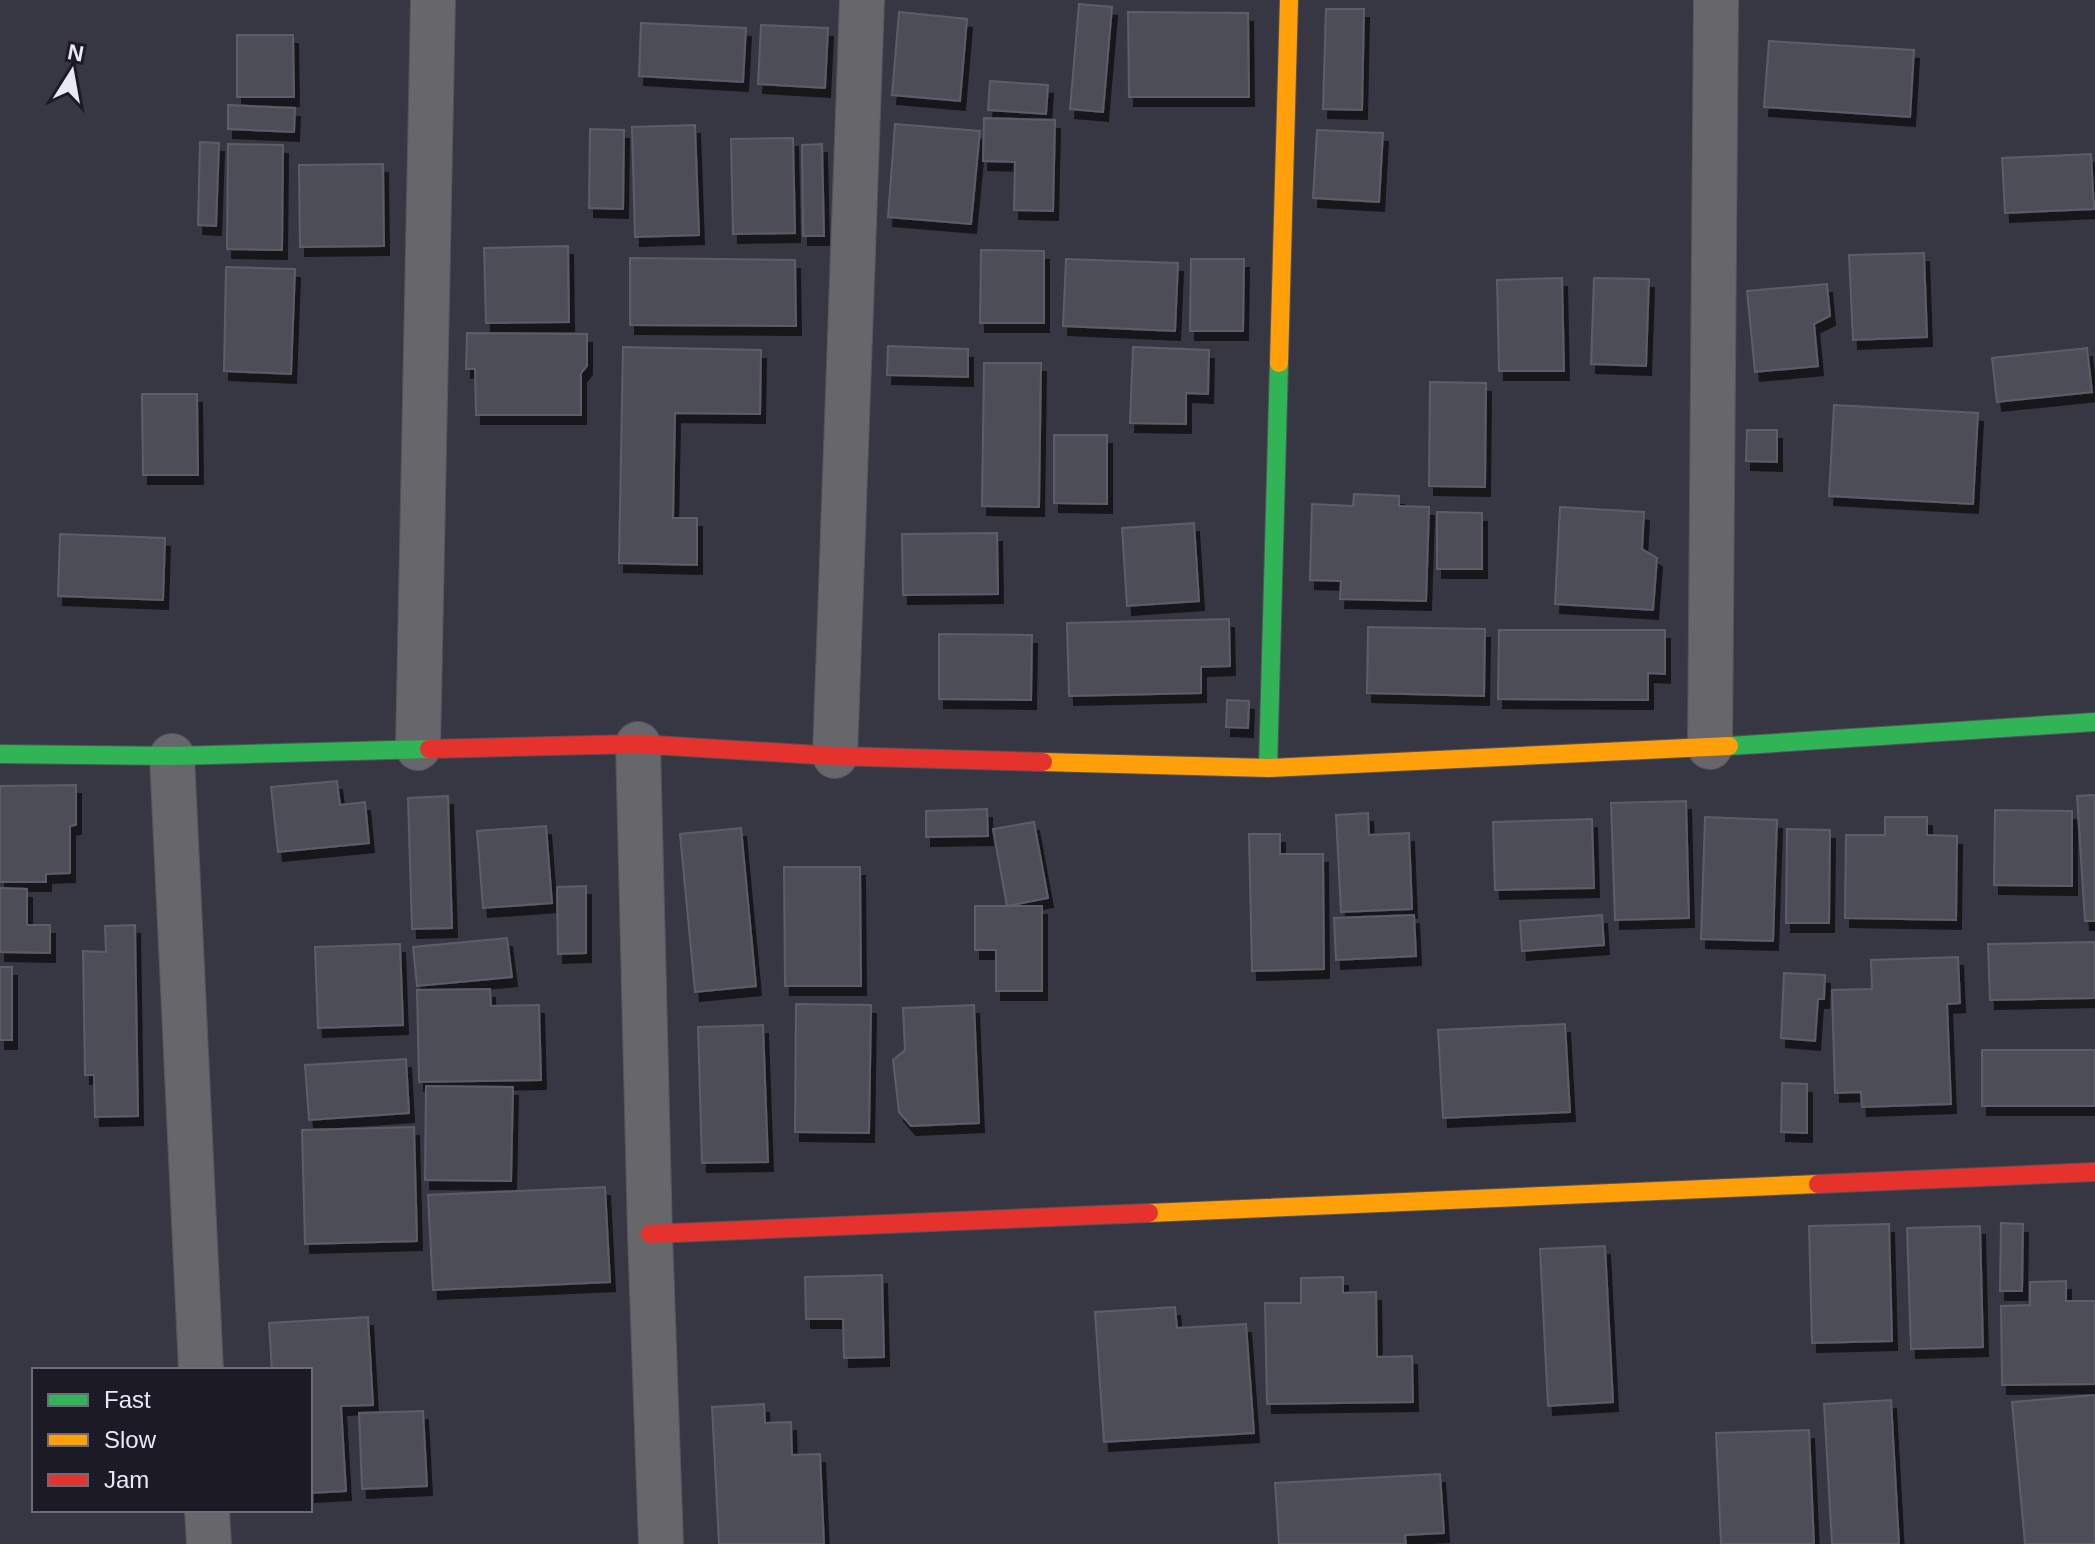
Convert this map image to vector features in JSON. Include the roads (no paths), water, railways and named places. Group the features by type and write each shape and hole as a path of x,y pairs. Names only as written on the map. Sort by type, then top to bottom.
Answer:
{"street":[{"path":"418,748 433,0"},
{"path":"835,756 862,0"},
{"path":"1268,768 1289,0"},
{"path":"1710,747 1716,0"},
{"path":"0,754 172,756 638,744 835,756 1268,768 1710,747 2095,722"},
{"path":"638,744 661,1544"},
{"path":"172,756 201,1368"},
{"path":"650,1234 2095,1172"},
{"path":"207,1512 209,1544"}]}
